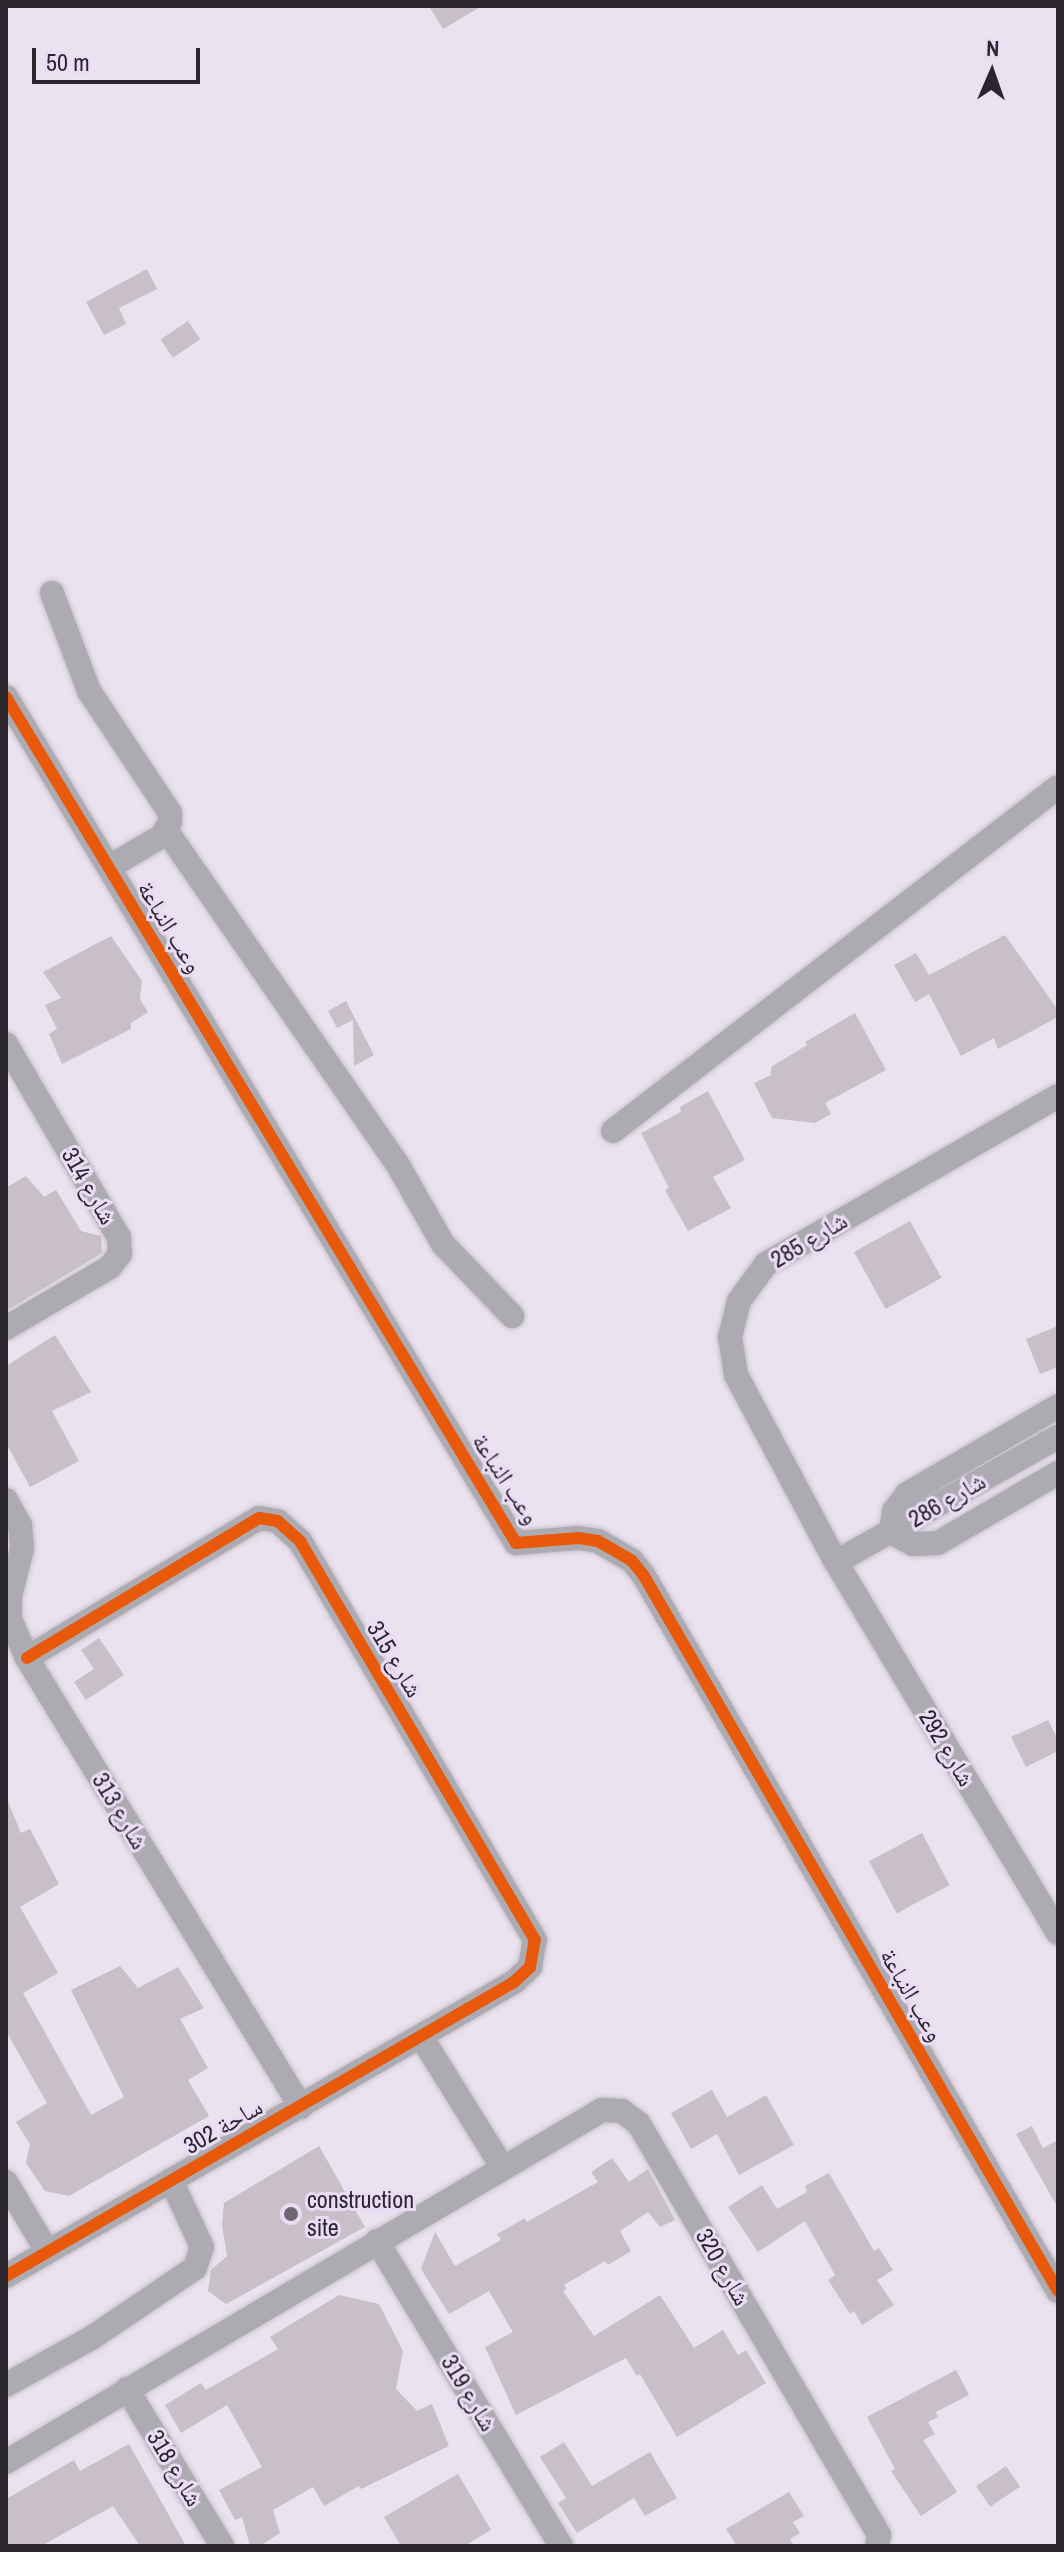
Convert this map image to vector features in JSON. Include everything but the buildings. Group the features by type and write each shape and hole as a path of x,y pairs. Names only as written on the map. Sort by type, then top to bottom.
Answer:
{"street":[{"path":"52,593 89,691 167,805 170,822 157,840 109,867"},
{"name":"وعب النباعة","path":"6,697 516,1543 579,1538 598,1541 632,1561 644,1576 1058,2291"},
{"path":"613,1131 1058,787"},
{"path":"166,830 399,1167 443,1244 512,1316"},
{"name":"شارع 314","path":"6,1044 119,1237 120,1254 110,1267 6,1328"},
{"name":"شارع 285","path":"836,1562 736,1375 730,1337 739,1301 766,1264 1058,1096"},
{"path":"1058,1406 907,1494 894,1511 891,1532 913,1544 938,1543 1058,1473"},
{"name":"شارع 286","path":"836,1562 1058,1437"},
{"name":"شارع 313","path":"6,1500 20,1525 22,1549 10,1596 10,1619 27,1658 301,2107"},
{"name":"شارع 315","path":"27,1658 259,1518 278,1521 301,1542 535,1940 530,1967 514,1982 422,2038"},
{"name":"شارع 292","path":"836,1562 1058,1933"},
{"path":"6,2462 503,2168 422,2038"},
{"name":"ساحة 302","path":"6,2276 422,2038"},
{"name":"شارع 320","path":"503,2168 602,2110 622,2111 639,2124 879,2535 877,2546"},
{"name":"ساحة 302","path":"6,2385 93,2337 195,2268 202,2247 171,2180"},
{"path":"6,2182 47,2251"},
{"name":"شارع 319","path":"377,2241 561,2546"},
{"name":"شارع 318","path":"127,2389 222,2546"}],"cycle path":[{"path":"6,697 516,1543 579,1538 598,1541 632,1561 644,1576 1058,2291"},
{"path":"6,2276 514,1982 530,1967 535,1940 301,1542 278,1521 259,1518 27,1658"}],"place":[{"name":"construction site","path":"291,2214"}]}
